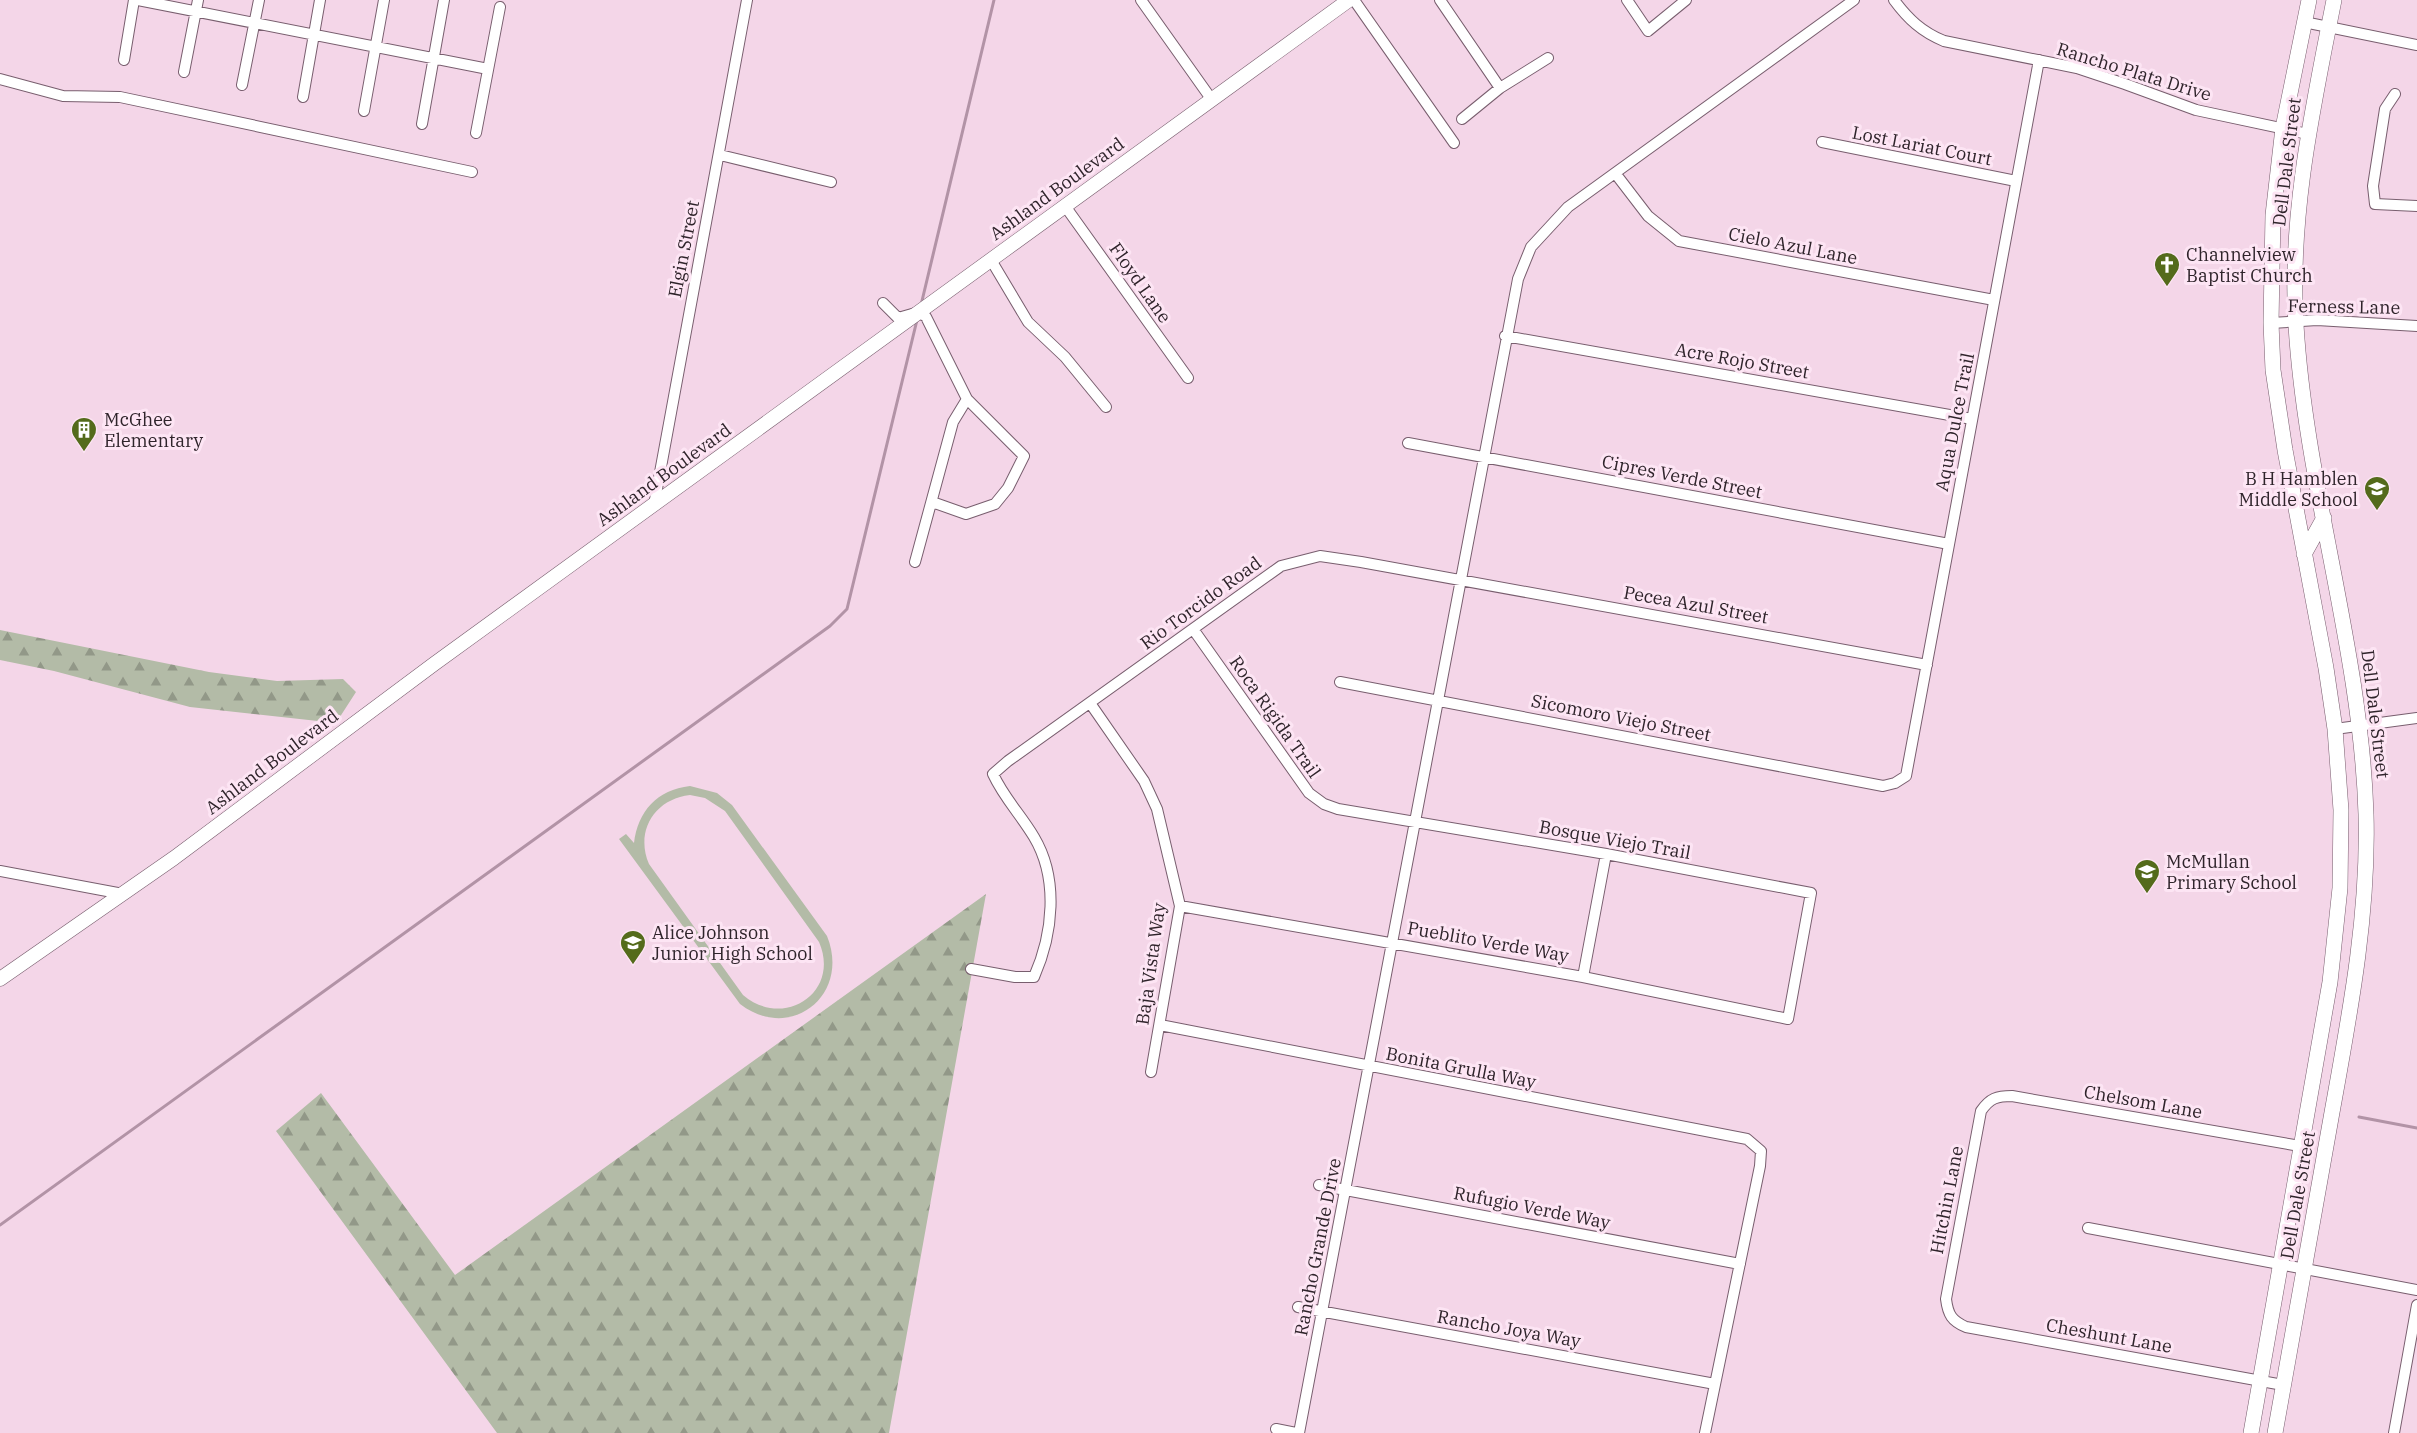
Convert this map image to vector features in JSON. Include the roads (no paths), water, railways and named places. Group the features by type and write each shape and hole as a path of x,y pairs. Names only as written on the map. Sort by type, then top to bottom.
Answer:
{"main road":[{"name":"Dell Dale Street","path":"2251,1433 2331,972 2340,888 2341,810 2335,729 2273,370 2271,323 2272,215 2283,128 2309,0"},
{"name":"Dell Dale Street","path":"2275,1433 2345,1044 2362,922 2367,855 2360,726 2307,429 2295,322 2298,224 2308,134 2334,0"},
{"path":"2304,554 2324,518"},
{"path":"2340,888 2356,903 2362,922"},
{"path":"2317,1052 2331,1051 2345,1044"}],"street":[{"path":"124,60 136,0 197,6 254,23 488,69"},
{"path":"242,85 258,0"},
{"path":"303,97 320,0"},
{"path":"364,111 384,0"},
{"path":"422,124 444,0"},
{"name":"Elgin Street","path":"654,505 747,0"},
{"path":"1141,0 1212,100"},
{"name":"Ashland Boulevard","path":"0,979 123,894 1349,0"},
{"path":"1354,0 1454,144"},
{"path":"1440,0 1500,88"},
{"path":"1627,0 1648,30 1686,0"},
{"name":"Rancho Grande Drive","path":"1298,1433 1482,456 1518,279 1531,247 1568,207 1854,0"},
{"name":"Rancho Plata Drive","path":"1894,0 1914,24 1936,38 2077,68 2196,110 2308,134"},
{"path":"184,72 197,6"},
{"path":"476,133 500,7"},
{"path":"2304,22 2417,45"},
{"path":"1462,119 1500,88 1548,58"},
{"name":"Aqua Dulce Trail","path":"1895,783 1906,776 2039,60"},
{"path":"0,78 63,96 120,97 472,172"},
{"path":"2395,94 2385,109 2373,186 2375,204 2417,206"},
{"name":"Lost Lariat Court","path":"1822,142 2016,181"},
{"path":"720,155 831,182"},
{"name":"Cielo Azul Lane","path":"1615,173 1648,216 1679,241 1994,300"},
{"name":"Floyd Lane","path":"1065,206 1188,378"},
{"path":"991,260 1028,322 1065,357 1106,407"},
{"path":"883,303 898,318 919,312 926,317 968,399 1024,456 1008,488 995,504 966,514 932,502"},
{"name":"Ferness Lane","path":"2271,323 2317,321 2417,326"},
{"name":"Acre Rojo Street","path":"1505,336 1972,419"},
{"path":"915,562 953,422 968,399"},
{"name":"Cipres Verde Street","path":"1408,443 1949,544"},
{"name":"Rio Torcido Road","path":"971,969 1034,977 1041,960 1050,919 1051,895 1048,870 1036,842 1002,793 993,774 1008,761 1281,566 1320,556 1459,579"},
{"name":"Pecea Azul Street","path":"1459,579 1927,665"},
{"name":"Roca Rigida Trail","path":"1193,629 1309,793 1324,804 1338,809 1413,822"},
{"name":"Sicomoro Viejo Street","path":"1340,682 1883,786 1895,783"},
{"name":"Baja Vista Way","path":"1090,703 1144,781 1157,808 1180,906 1152,1072"},
{"path":"2335,729 2417,718"},
{"name":"Bosque Viejo Trail","path":"1413,822 1606,854 1811,893 1788,1019"},
{"path":"1583,977 1606,854"},
{"path":"0,871 123,894"},
{"name":"Pueblito Verde Way","path":"1180,906 1583,977 1788,1019"},
{"name":"Bonita Grulla Way","path":"1160,1025 1747,1139 1761,1151 1740,1264"},
{"name":"Chelsom Lane","path":"1984,1107 1988,1101 1999,1096 2012,1096 2300,1146"},
{"name":"Hitchin Lane","path":"1946,1299 1981,1111 1984,1107"},
{"name":"Rufugio Verde Way","path":"1319,1185 1740,1264"},
{"path":"2088,1228 2417,1290"},
{"path":"1705,1433 1740,1264"},
{"name":"Cheshunt Lane","path":"1946,1299 1948,1312 1953,1321 1966,1327 2283,1385"},
{"path":"2394,1433 2417,1305"},
{"name":"Rancho Joya Way","path":"1298,1307 1715,1384"},
{"path":"1276,1429 1298,1433"}],"waterway":[{"path":"921,305 994,0"},
{"path":"0,1225 830,626 847,609 917,320"},
{"path":"2359,1117 2417,1128"}],"place":[{"name":"Channelview Baptist Church","path":"2167,288"},
{"name":"McGhee Elementary","path":"84,453"},
{"name":"B H Hamblen Middle School","path":"2377,512"},
{"name":"McMullan Primary School","path":"2147,895"},
{"name":"Alice Johnson Junior High School","path":"633,966"}]}
